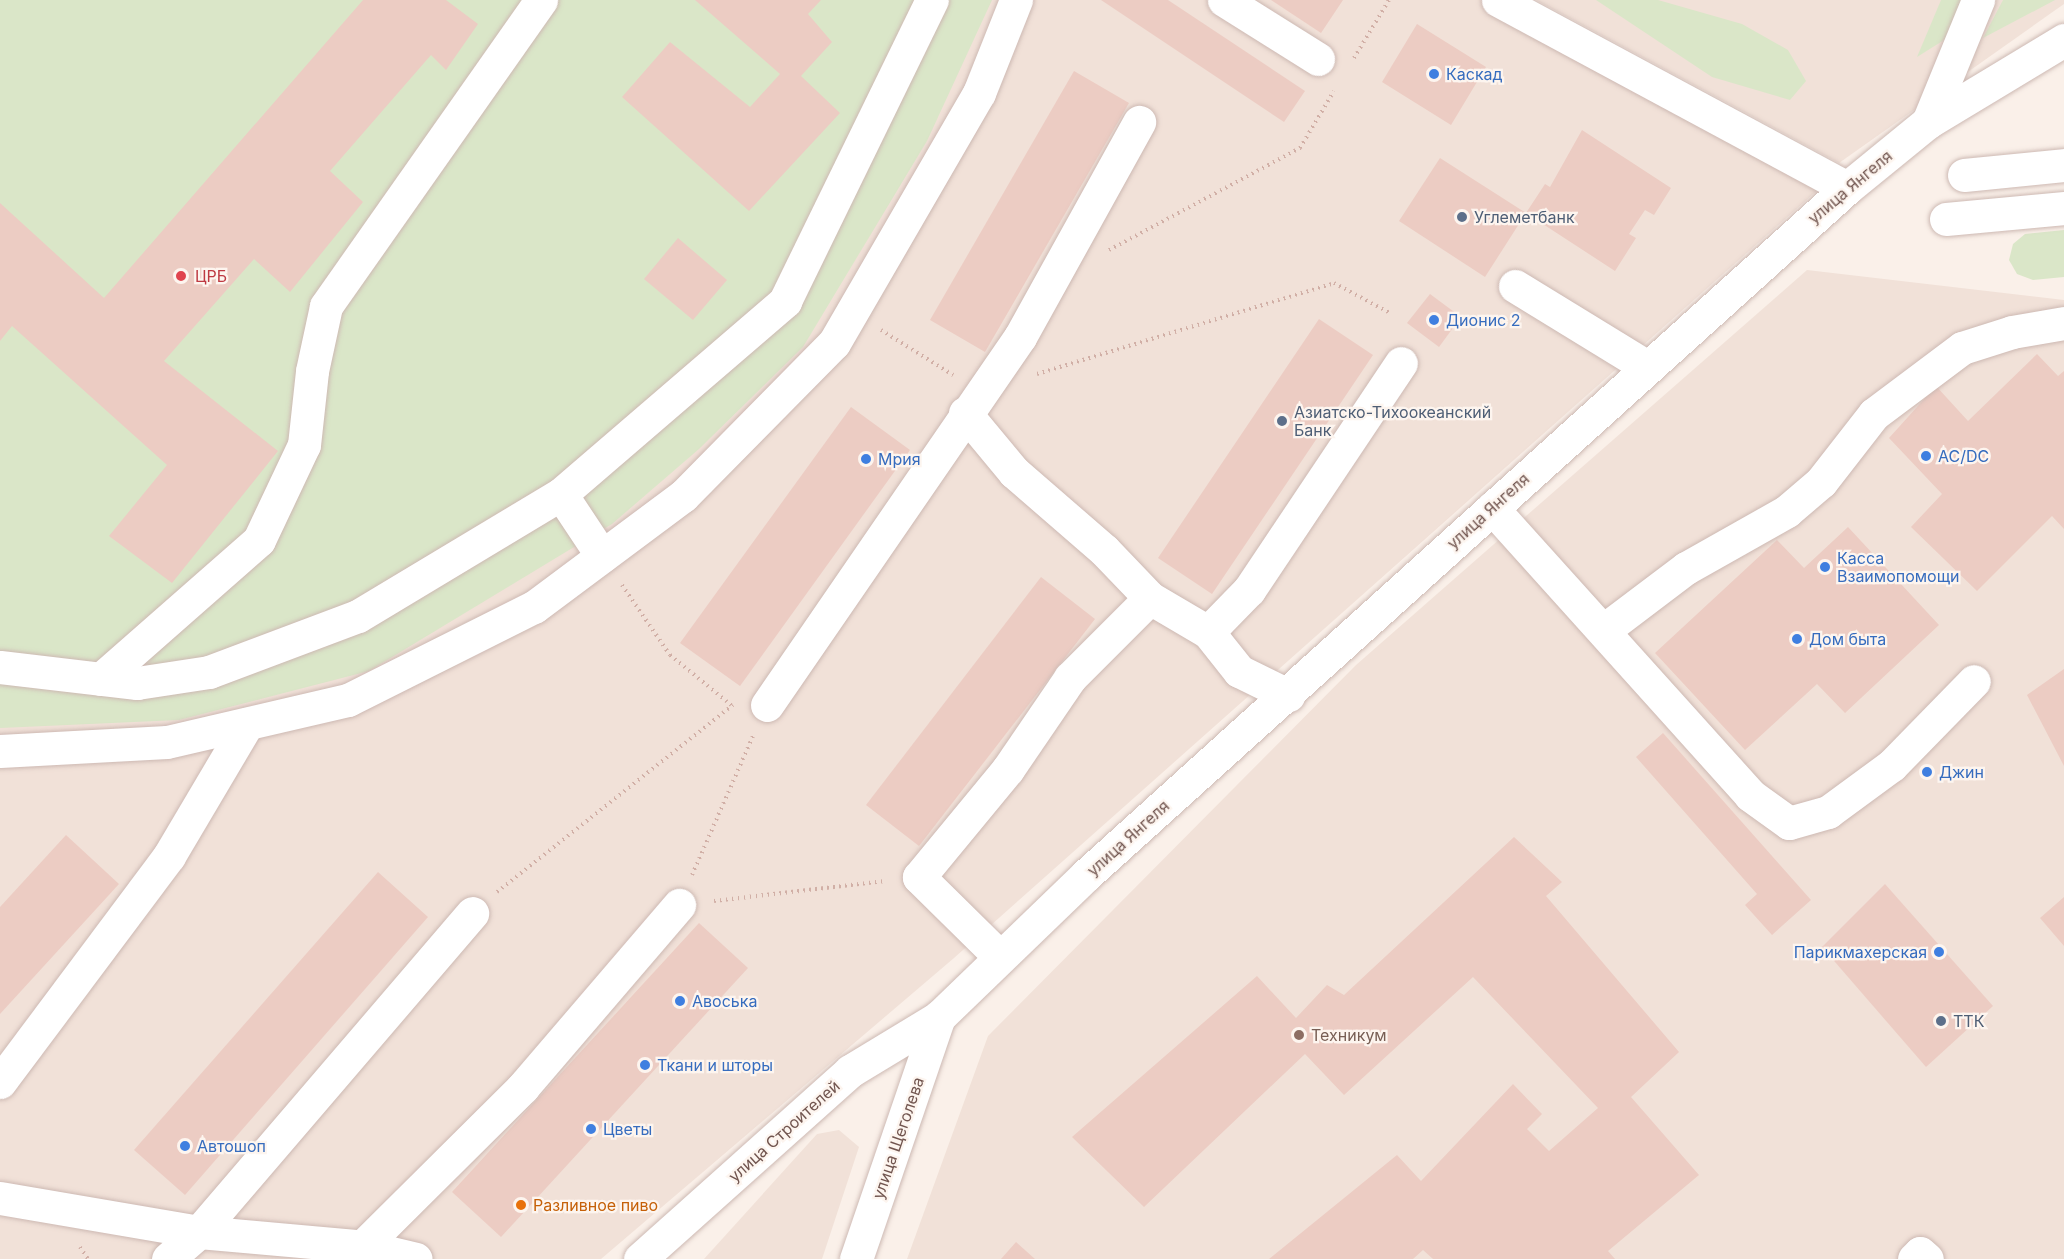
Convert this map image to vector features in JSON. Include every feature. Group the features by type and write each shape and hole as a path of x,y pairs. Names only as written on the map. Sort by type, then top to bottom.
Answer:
{"street":[{"path":"101,679 259,540 304,445 312,371 326,306 541,0"},
{"path":"0,667 137,684 209,672 358,616 561,494 785,301 932,0"},
{"path":"0,751 167,742 348,700 534,607 683,496 834,343 979,93 1016,0"},
{"path":"1224,0 1333,64"},
{"path":"1498,0 1846,188"},
{"path":"1928,122 1978,0"},
{"name":"улица Янгеля","path":"939,1017 1000,957 1846,188 1928,122 2064,40"},
{"path":"766,705 1020,337 1139,122"},
{"path":"1964,175 2064,165"},
{"path":"1946,219 2064,208"},
{"path":"1515,286 1647,367"},
{"path":"1604,630 1686,568 1787,511 1821,482 1874,414 1962,348 2012,332 2064,323"},
{"path":"1208,632 1249,590 1401,363"},
{"path":"973,402 1014,472 1104,550 1150,598 1208,632 1239,671 1288,694"},
{"path":"561,494 602,556"},
{"path":"1492,508 1544,570 1604,630 1750,795 1789,823 1828,812 1892,765 1974,681"},
{"path":"1000,957 919,877 1008,769 1070,678 1150,598"},
{"path":"0,1082 169,856 247,724"},
{"path":"358,1253 523,1087 679,905"},
{"path":"168,1259 199,1232 472,913"},
{"name":"улица Строителей","path":"640,1259 850,1071 939,1017"},
{"name":"улица Щеголева","path":"856,1259 939,1017"},
{"path":"0,1198 199,1232 416,1259"},
{"path":"1914,1259 1920,1253 1927,1259"}],"path":[{"path":"1333,64 1389,0"},
{"path":"1101,254 1300,148 1335,89"},
{"path":"852,312 973,402 1334,283 1390,313"},
{"path":"602,556 670,655 731,705"},
{"path":"472,913 731,705 766,705 679,905"},
{"path":"679,905 919,877"}],"shaded area":[{"path":"0,0 1480,0 1777,168 1821,187 954,958 601,1259 0,1259"},
{"path":"1536,0 2064,0 2064,4 1839,163"},
{"path":"1807,270 2064,300 2064,1259 907,1259 988,1036 1356,665"},
{"path":"839,1130 859,1147 822,1259 704,1259 817,1134"}],"green space":[{"path":"0,0 992,0 927,141 803,347 699,449 612,524 369,671 179,720 0,728"},
{"path":"1596,0 1658,0 1742,24 1788,50 1806,81 1790,100 1712,77"},
{"path":"1941,0 1987,0 1968,25 1917,57"},
{"path":"2003,0 2055,0 1983,38"},
{"path":"2064,230 2064,277 2033,280 2017,274 2009,260 2013,244 2025,234"}],"building":[{"name":"ЦРБ","path":"363,0 446,0 478,24 446,70 431,55 330,171 363,202 290,292 254,259 164,361 278,451 172,583 109,536 167,465 12,326 0,341 0,203 104,298"},
{"path":"695,0 821,0 808,14 832,42 801,76 840,113 749,211 622,97 670,42 750,107 780,74"},
{"path":"1101,0 1168,0 1305,91 1284,122"},
{"path":"1271,0 1343,0 1321,33"},
{"name":"Каскад","path":"1417,24 1486,67 1451,125 1382,82"},
{"path":"1074,71 1129,103 985,352 930,320"},
{"path":"1582,130 1671,188 1654,215 1645,210 1629,234 1636,238 1615,271 1526,213 1545,184 1550,187"},
{"name":"Углеметбанк","path":"1440,158 1526,213 1485,277 1399,221"},
{"path":"678,238 727,280 693,320 644,279"},
{"name":"Дионис 2","path":"1430,294 1461,317 1439,347 1407,323"},
{"path":"1319,319 1373,355 1212,594 1158,558"},
{"path":"2037,354 2058,376 2064,371 2064,529 2052,516 1977,591 1911,527 1942,494 1889,438 1936,386 1968,421"},
{"path":"851,407 910,450 740,686 680,643"},
{"name":"Дом быта","path":"1848,527 1939,625 1845,713 1817,684 1745,750 1655,653 1777,540 1804,568"},
{"path":"1041,577 1095,619 919,846 866,805"},
{"path":"2064,669 2064,766 2027,695"},
{"path":"1663,733 1811,900 1772,935 1745,905 1757,894 1636,757"},
{"path":"66,835 119,884 0,1014 0,907"},
{"name":"Техникум","path":"1514,837 1562,882 1546,896 1679,1052 1631,1097 1699,1175 1608,1251 1615,1259 1433,1259 1423,1250 1413,1259 1269,1259 1397,1155 1421,1181 1513,1084 1542,1114 1527,1129 1549,1151 1598,1108 1473,977 1344,1095 1305,1054 1144,1207 1072,1137 1257,976 1296,1018 1327,985 1344,995"},
{"path":"378,872 428,917 185,1195 134,1150"},
{"path":"1885,884 1993,1006 1926,1067 1822,947"},
{"path":"2064,897 2064,946 2040,918"},
{"path":"699,923 748,968 501,1237 452,1192"},
{"path":"1016,1242 1035,1259 1001,1259"}],"place":[{"name":"Каскад","path":"1434,74"},
{"name":"Углеметбанк","path":"1462,217"},
{"name":"ЦРБ","path":"181,276"},
{"name":"Дионис 2","path":"1434,320"},
{"name":"Азиатско-Тихоокеанский Банк","path":"1282,421"},
{"name":"AC/DC","path":"1926,456"},
{"name":"Мрия","path":"866,459"},
{"name":"Касса Взаимопомощи","path":"1825,567"},
{"name":"Дом быта","path":"1797,639"},
{"name":"Джин","path":"1927,772"},
{"name":"Парикмахерская","path":"1939,952"},
{"name":"Авоська","path":"680,1001"},
{"name":"ТТК","path":"1941,1021"},
{"name":"Техникум","path":"1299,1035"},
{"name":"Ткани и шторы","path":"645,1065"},
{"name":"Цветы","path":"591,1129"},
{"name":"Автошоп","path":"185,1146"},
{"name":"Разливное пиво","path":"521,1205"}]}
